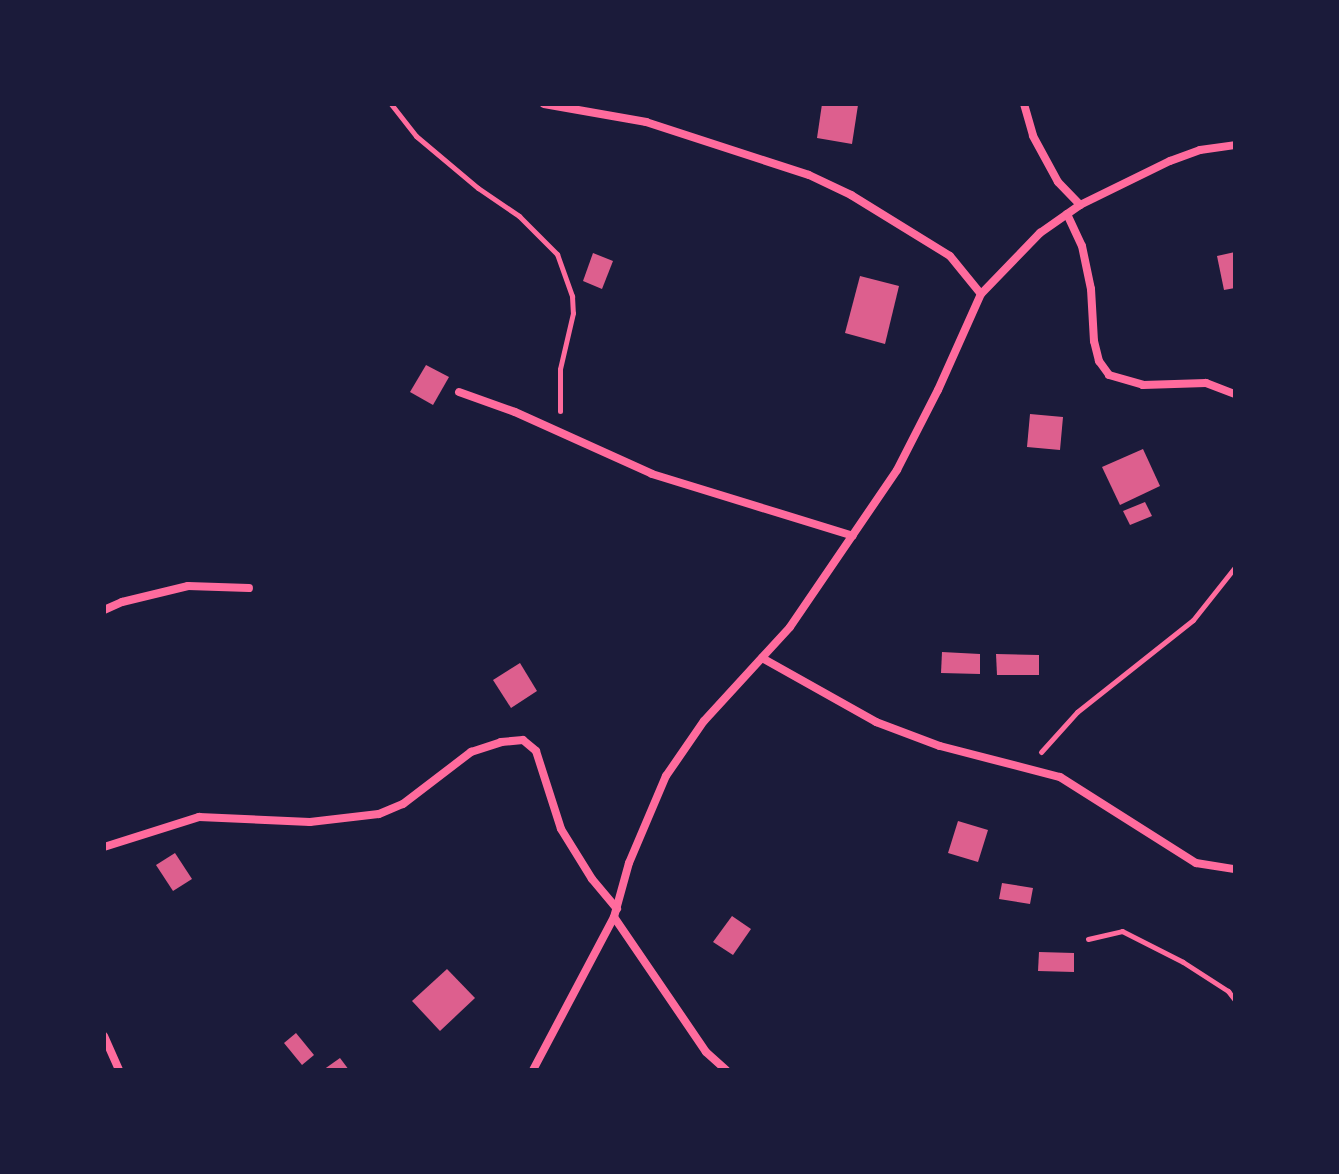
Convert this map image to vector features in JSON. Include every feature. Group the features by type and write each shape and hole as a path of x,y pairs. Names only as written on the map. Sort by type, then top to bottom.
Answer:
{"street":[{"path":"544,104 646,122 809,175 851,195 950,256 981,294"},
{"path":"1024,104 1033,136 1058,182 1080,205"},
{"path":"533,1070 616,913 647,814 666,776 704,721 790,627 897,470 938,390 981,294 1040,233 1080,205 1170,161 1200,150 1235,145"},
{"path":"1067,214 1082,246 1091,289 1094,341 1099,361 1109,375 1143,385 1206,383 1235,394"},
{"path":"459,392 482,398 652,474 853,536"},
{"path":"104,610 122,602 188,586 249,588"},
{"path":"762,658 876,722 940,746 1060,777 1196,863 1235,869"},
{"path":"104,847 199,817 243,816 310,822 379,814 403,804 471,752 501,742 523,740 536,751 561,829 706,1052 726,1070"},
{"path":"104,1036 119,1070"}],"path":[{"path":"391,104 416,136 478,188 519,216 557,254 572,296 573,313 560,369 560,432"},
{"path":"1027,767 1077,712 1193,620 1235,567"},
{"path":"1088,939 1122,931 1183,962 1228,991 1235,1000"}],"building":[{"path":"822,104 858,105 852,144 817,138"},
{"path":"1235,252 1235,288 1224,290 1217,256"},
{"path":"593,253 613,261 602,289 583,281"},
{"path":"860,276 899,286 885,344 845,333"},
{"path":"426,365 449,377 433,405 410,392"},
{"path":"1030,414 1063,417 1060,450 1027,447"},
{"path":"1143,449 1160,486 1120,505 1102,467"},
{"path":"1145,502 1152,516 1130,525 1123,511"},
{"path":"942,652 980,654 980,674 941,673"},
{"path":"996,654 1039,655 1039,675 997,675"},
{"path":"520,663 537,691 511,708 493,680"},
{"path":"958,821 988,830 978,862 948,853"},
{"path":"175,853 192,879 173,891 156,865"},
{"path":"1002,883 1033,888 1030,904 999,899"},
{"path":"732,916 751,929 733,955 713,942"},
{"path":"1039,952 1074,953 1074,972 1038,971"},
{"path":"447,969 475,998 440,1031 412,1001"},
{"path":"296,1033 314,1055 302,1065 284,1043"},
{"path":"340,1058 349,1070 323,1070"}]}
